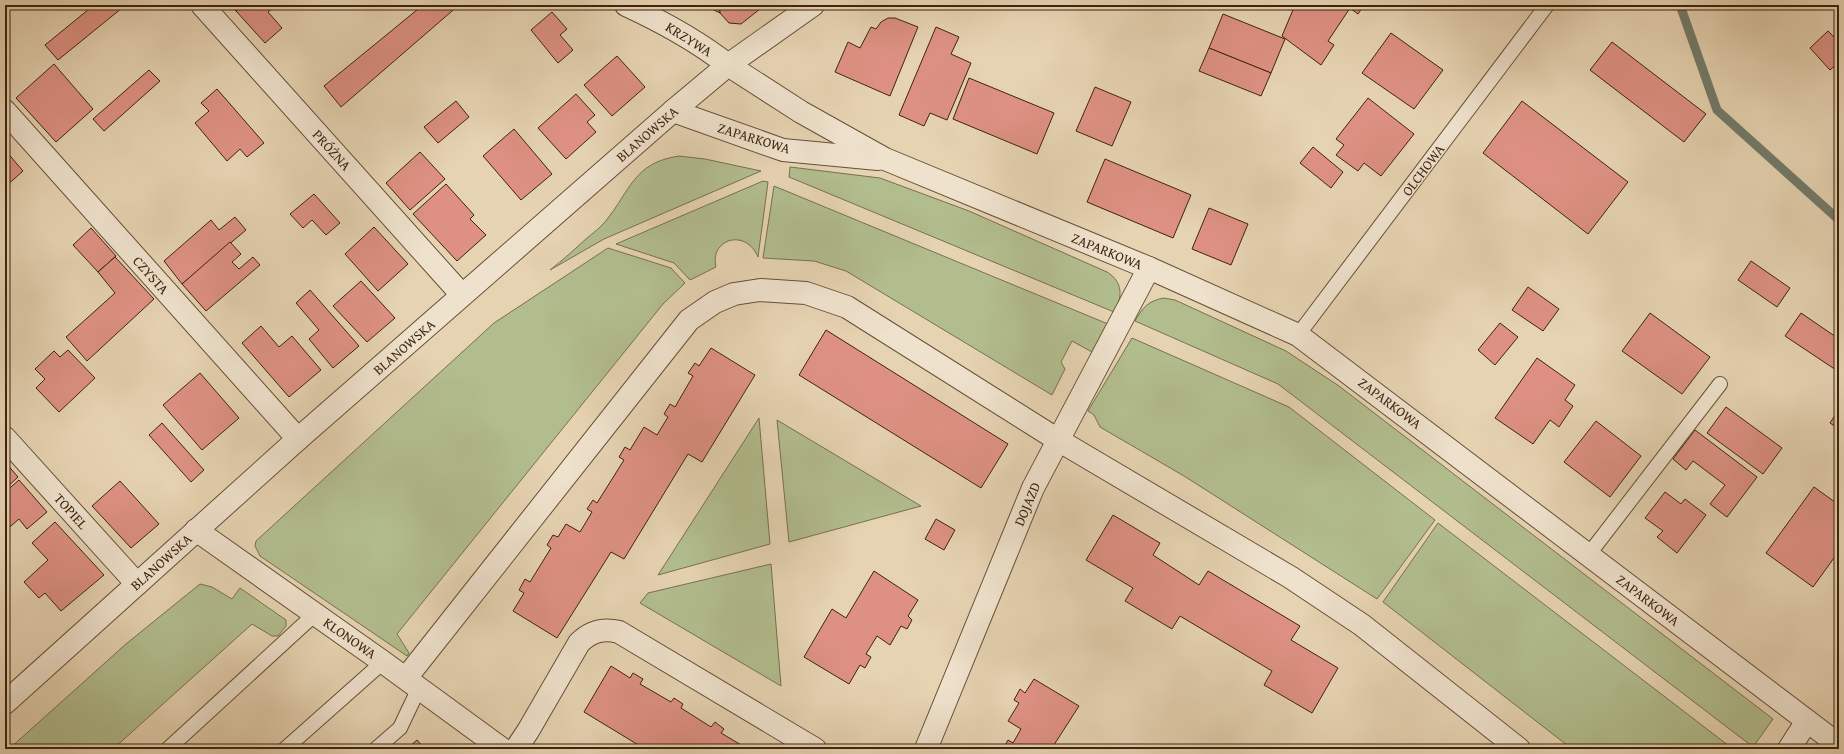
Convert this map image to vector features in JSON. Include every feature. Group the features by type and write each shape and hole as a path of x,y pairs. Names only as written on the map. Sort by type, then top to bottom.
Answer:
{"street":[{"name":"PRÓŻNA","path":"202,5 462,295"},
{"name":"KRZYWA","path":"626,5 668,25 709,50 728,65"},
{"name":"BLANOWSKA","path":"5,703 298,439 673,111 728,65 813,5"},
{"name":"ZAPARKOWA","path":"728,65 801,112 885,159 1149,268 1298,335 1589,554 1839,746"},
{"name":"CZYSTA","path":"5,111 298,439"},
{"name":"ZAPARKOWA","path":"673,111 783,150 885,159"},
{"name":"DOJAZD","path":"926,749 1033,488 1149,268"},
{"path":"413,683 689,320 715,302 734,294 760,290 806,293 847,307 1058,440 1290,577 1355,620 1519,749"},
{"name":"TOPIEL","path":"5,438 137,584"},
{"name":"KLONOWA","path":"196,530 413,683 502,748"},
{"path":"502,748 528,731 580,643 588,634 602,630 619,632 815,749"},
{"path":"1789,749 1807,721"}],"lane":[{"name":"OLCHOWA","path":"1298,335 1547,5"},
{"path":"1589,554 1720,384"},
{"path":"168,749 315,614"},
{"path":"285,749 383,662"},
{"path":"376,749 400,728 413,683"}],"green space":[{"path":"679,156 705,159 761,171 604,239 550,270 603,224 634,180 642,172 652,165"},
{"path":"790,167 880,178 969,211 1107,272 1119,285 1120,295 1117,306 1114,312 789,177"},
{"path":"763,181 768,182 758,257 752,248 745,242 737,240 730,241 723,244 718,250 715,258 716,267 690,280 674,263 616,244"},
{"path":"774,186 1108,324 1092,352 1072,341 1061,362 1065,369 1052,395 846,271 814,261 763,258"},
{"path":"608,248 671,268 685,283 663,304 397,634 409,653 407,656 260,556 255,546 256,541 494,323"},
{"path":"1164,298 1175,300 1286,351 1339,386 1773,719 1753,747 1278,384 1135,321 1146,305"},
{"path":"1132,338 1289,407 1435,520 1377,599 1184,476 1100,427 1094,415 1088,411"},
{"path":"759,418 770,544 658,575"},
{"path":"777,420 921,506 789,542"},
{"path":"1438,523 1733,749 1572,749 1383,602"},
{"path":"771,564 781,686 640,603 648,593"},
{"path":"200,584 212,587 232,599 240,588 286,620 286,626 278,636 272,636 252,624 113,749 9,749 126,644"}],"building":[{"path":"94,5 119,5 122,8 58,60 45,45"},
{"path":"231,5 243,5 236,11"},
{"path":"243,5 277,5 268,12 282,28 265,43 236,11"},
{"path":"423,5 459,5 341,107 324,86"},
{"path":"704,5 720,5 720,13"},
{"path":"720,5 765,5 741,24 729,23 720,13"},
{"path":"1295,5 1364,5 1358,14 1350,8 1328,41 1334,45 1321,65 1282,36"},
{"path":"552,12 567,29 560,35 573,50 558,63 531,30"},
{"path":"1223,14 1285,39 1271,73 1209,48"},
{"path":"888,18 895,18 918,27 890,96 835,72 848,42 860,48 871,27 876,29 881,22"},
{"path":"936,27 959,37 951,54 971,63 947,120 930,113 924,126 899,115"},
{"path":"1828,31 1839,42 1839,62 1830,70 1810,48"},
{"path":"1391,33 1443,70 1414,109 1362,73"},
{"path":"1612,42 1706,114 1684,142 1590,70"},
{"path":"1209,48 1271,73 1261,96 1199,71"},
{"path":"617,56 645,87 612,116 584,85"},
{"path":"54,64 93,109 56,142 16,98"},
{"path":"149,70 160,81 104,131 93,119"},
{"path":"969,78 1054,113 1037,154 953,119"},
{"path":"1095,87 1131,102 1112,146 1076,131"},
{"path":"217,89 264,143 247,157 240,149 227,161 195,123 209,111 201,103"},
{"path":"576,94 595,115 587,122 596,132 566,159 538,128"},
{"path":"1368,98 1414,134 1381,176 1364,163 1358,171 1336,155 1344,145 1336,139"},
{"path":"456,101 469,117 438,143 424,127"},
{"path":"1522,101 1628,182 1588,234 1483,153"},
{"path":"514,129 552,174 521,200 483,156"},
{"path":"1313,147 1343,172 1331,188 1300,163"},
{"path":"5,150 23,171 5,187"},
{"path":"420,152 445,179 410,210 386,183"},
{"path":"1105,159 1191,195 1173,238 1087,202"},
{"path":"446,184 474,215 470,219 486,235 457,261 413,214"},
{"path":"314,194 340,223 326,235 312,220 303,228 290,214"},
{"path":"1209,208 1248,224 1231,265 1192,249"},
{"path":"235,217 246,230 182,284 164,261 211,220 219,230"},
{"path":"374,227 408,264 378,291 345,254"},
{"path":"91,228 116,256 98,272 73,245"},
{"path":"230,242 241,254 232,262 239,269 253,257 260,265 206,311 182,284"},
{"path":"115,257 154,299 87,361 66,337 115,293 98,272"},
{"path":"1751,261 1790,288 1777,307 1738,280"},
{"path":"361,281 395,318 367,342 333,306"},
{"path":"1528,287 1559,309 1543,331 1512,310"},
{"path":"310,290 359,346 333,368 309,339 319,330 296,303"},
{"path":"1650,313 1710,357 1682,394 1622,351"},
{"path":"1801,313 1839,339 1839,372 1785,336"},
{"path":"1500,323 1518,337 1495,365 1478,350"},
{"path":"261,326 279,347 292,336 321,370 289,397 242,343"},
{"path":"826,330 1008,444 981,488 799,375"},
{"path":"711,348 755,375 702,462 688,454 624,559 611,552 557,638 513,611 524,593 519,590 525,579 530,582 551,548 547,545 553,535 558,537 566,524 580,532 592,512 587,509 593,500 597,503 624,460 619,457 625,447 630,450 644,427 657,435 668,417 664,414 670,404 675,407 693,376 688,373 695,363 699,366"},
{"path":"68,350 95,378 59,412 36,388 45,379 35,369 54,351 60,357"},
{"path":"1537,358 1575,385 1565,400 1573,406 1559,427 1550,420 1533,444 1495,418"},
{"path":"200,373 239,418 202,450 163,405"},
{"path":"1726,407 1782,448 1763,474 1707,433"},
{"path":"1839,409 1839,429 1830,423"},
{"path":"1596,421 1641,456 1610,497 1564,462"},
{"path":"162,423 204,470 191,482 149,435"},
{"path":"1695,430 1757,477 1727,517 1710,504 1725,485 1693,461 1686,470 1673,459"},
{"path":"5,462 18,477 5,489"},
{"path":"19,480 47,512 27,529 19,519 5,531 5,492"},
{"path":"120,481 159,524 131,548 92,506"},
{"path":"1814,487 1839,505 1839,551 1813,587 1766,553"},
{"path":"1665,492 1681,504 1685,499 1706,515 1677,553 1657,537 1663,531 1645,518"},
{"path":"1113,515 1160,543 1153,555 1199,585 1208,571 1300,626 1291,640 1338,668 1312,713 1264,685 1272,671 1180,616 1172,629 1125,601 1133,588 1086,560"},
{"path":"936,519 955,530 944,550 925,539"},
{"path":"55,522 104,575 61,611 45,593 39,598 24,582 48,560 32,543"},
{"path":"874,571 918,600 908,616 912,620 907,629 901,626 890,645 877,636 866,654 871,657 865,668 860,665 849,684 804,657 832,609 846,618"},
{"path":"611,666 630,678 633,673 643,679 640,684 671,702 674,698 683,704 681,708 711,727 715,722 724,729 721,733 748,749 645,749 584,712"},
{"path":"1034,679 1079,706 1052,748 1054,749 1003,749 1008,740 1013,743 1021,729 1008,721 1019,703 1014,700 1020,689 1025,693"},
{"path":"417,740 425,749 407,749"},
{"path":"1410,744 1419,749 1407,749"}],"waterway":[{"path":"1680,5 1717,110 1839,220"}]}
